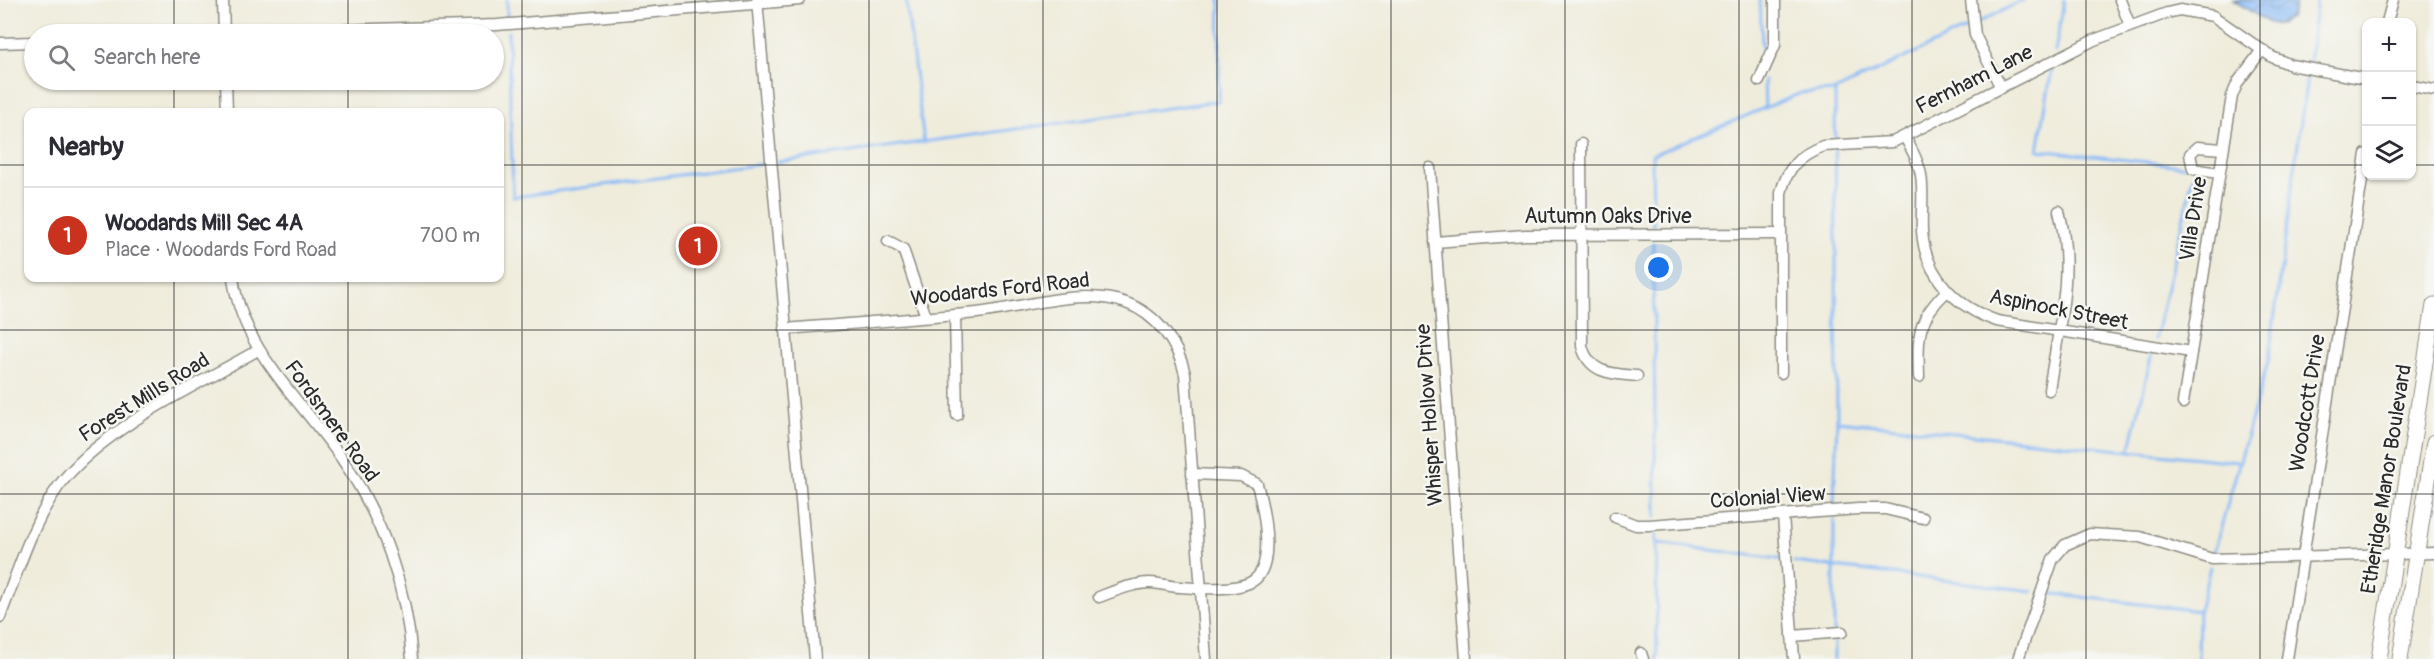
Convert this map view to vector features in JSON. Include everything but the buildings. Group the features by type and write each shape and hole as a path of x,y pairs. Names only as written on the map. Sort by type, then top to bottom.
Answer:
{"main road":[{"name":"Etheridge Manor Boulevard","path":"2379,659 2434,305"},
{"name":"Etheridge Manor Boulevard","path":"2400,659 2434,442"}],"street":[{"path":"223,0 224,24"},
{"path":"504,24 800,0"},
{"path":"1759,81 1775,45 1775,0"},
{"path":"1971,0 1975,35 2001,88"},
{"path":"2121,0 2130,26"},
{"path":"2388,18 2394,0"},
{"path":"757,2 815,659"},
{"name":"Fernham Lane","path":"1781,373 1781,193 1784,179 1790,168 1803,155 1823,146 1884,145 1905,137 2094,40 2167,13 2193,11 2220,19 2272,57 2304,69 2362,78"},
{"path":"0,43 24,42"},
{"name":"Villa Drive","path":"2183,403 2234,88 2262,50"},
{"path":"2416,87 2434,90"},
{"path":"226,90 227,108"},
{"name":"Aspinock Street","path":"1905,137 1921,175 1922,231 1926,255 1947,291 1979,315 2007,323 2191,352"},
{"path":"1581,144 1584,354 1593,366 1602,371 1637,376"},
{"path":"2219,173 2193,169 2190,154 2197,147 2223,149"},
{"name":"Whisper Hollow Drive","path":"1430,168 1466,659"},
{"name":"Woodcott Drive","path":"2287,659 2363,180"},
{"path":"2049,390 2067,257 2059,211"},
{"name":"Autumn Oaks Drive","path":"1435,242 1524,235 1780,234"},
{"path":"888,242 903,249 926,317"},
{"name":"Fordsmere Road","path":"234,282 241,312 258,350 341,458 373,513 397,578 407,620 412,659"},
{"path":"1918,377 1918,343 1922,321 1929,309 1947,291"},
{"name":"Woodards Ford Road","path":"785,329 955,315 1092,297 1127,303 1145,313 1175,346 1184,369 1206,659"},
{"path":"955,315 957,415"},
{"name":"Forest Mills Road","path":"0,617 43,513 72,469 116,432 258,350"},
{"path":"1099,597 1149,582 1201,588 1249,583 1260,574 1266,558 1264,508 1257,484 1240,476 1192,474"},
{"name":"Colonial View","path":"1615,517 1642,525 1871,509 1923,518"},
{"path":"1783,516 1794,659"},
{"path":"2018,659 2053,559 2065,545 2080,536 2101,533 2133,536 2212,560 2434,553"},
{"path":"1792,636 1842,632"}],"water":[{"path":"2233,0 2297,0 2291,17 2281,24 2269,23"}],"waterway":[{"path":"507,0 507,17"},
{"path":"906,0 924,143"},
{"path":"778,162 1219,101 1220,0"},
{"path":"1760,0 1763,61"},
{"path":"1977,23 2024,0"},
{"path":"2055,52 2064,0"},
{"path":"2309,62 2317,0"},
{"path":"1653,227 1652,155 1801,93 1835,91 1971,26"},
{"path":"508,32 513,197 763,164"},
{"path":"2052,69 2038,150 2183,166"},
{"path":"2214,552 2269,358 2307,77"},
{"path":"1764,80 1765,108"},
{"path":"1834,504 1837,421 1835,91"},
{"path":"2155,339 2193,177"},
{"path":"1653,243 1656,517"},
{"path":"2130,448 2152,353"},
{"path":"1837,421 2238,462"},
{"path":"1834,519 1834,659"},
{"path":"1656,532 1657,659"},
{"path":"1657,543 1779,559"},
{"path":"1794,562 2033,591"},
{"path":"2198,659 2199,611 2210,567"},
{"path":"2048,593 2199,611"}],"place":[{"name":"Woodards Mill Sec 4A","path":"698,246"}]}
